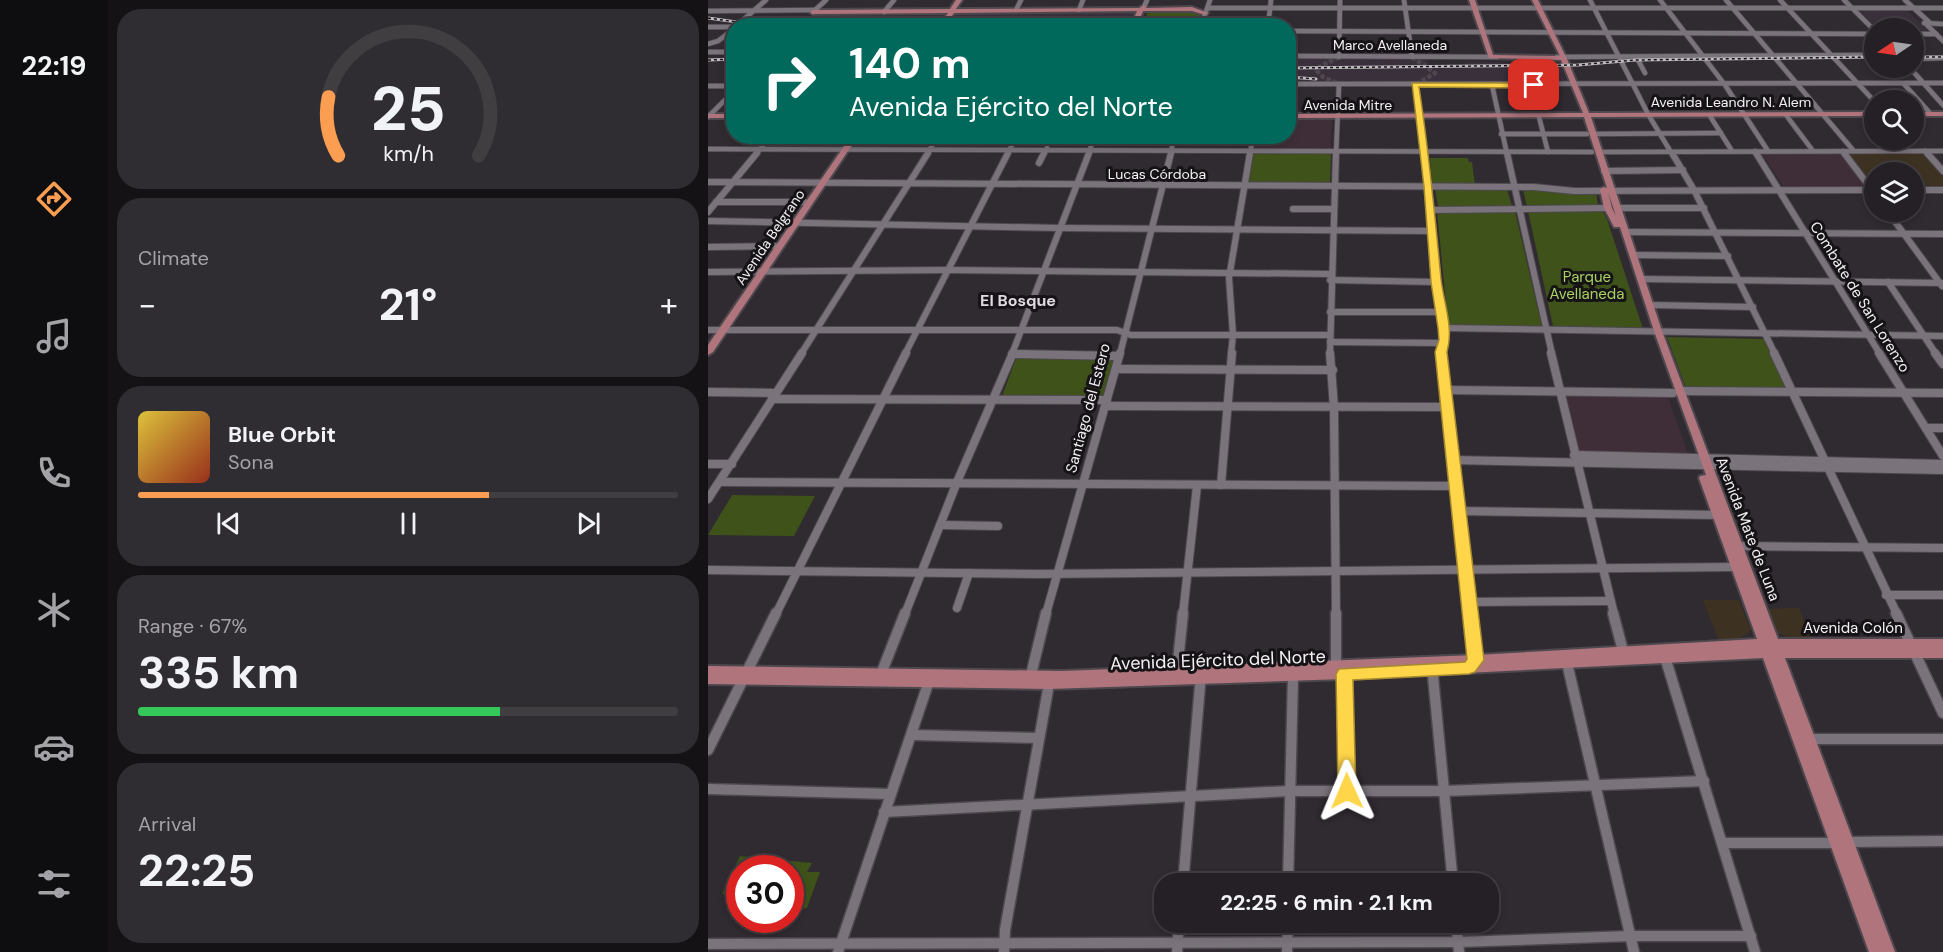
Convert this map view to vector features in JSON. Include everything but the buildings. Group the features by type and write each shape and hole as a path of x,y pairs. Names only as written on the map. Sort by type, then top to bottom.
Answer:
{"main road":[{"path":"946,18 957,0"},
{"path":"1472,0 1491,57"},
{"name":"Avenida Mate de Luna","path":"1535,0 1573,86 1608,190 1616,223 1676,392 1737,546 1769,648 1841,842 1887,952"},
{"path":"814,11 950,12 1143,8 1207,10"},
{"path":"1139,18 1143,8"},
{"path":"884,11 950,12"},
{"name":"Marco Avellaneda","path":"1491,57 1561,58"},
{"path":"1924,112 1943,114"},
{"path":"1924,113 1943,114"},
{"name":"Avenida Leandro N. Alem","path":"1649,115 1823,114"},
{"name":"Avenida Leandro N. Alem","path":"1584,116 1589,118 1649,115 1864,114"},
{"name":"Avenida Mitre","path":"1296,115 1568,116"},
{"path":"708,116 726,116"},
{"name":"Avenida Mitre","path":"1498,116 1568,116"},
{"path":"1568,116 1578,118 1584,116"},
{"path":"1568,116 1584,116"},
{"name":"Avenida Belgrano","path":"708,342 761,271 848,144"},
{"name":"Avenida Mate de Luna","path":"1595,152 1604,171 1608,190"},
{"name":"Avenida Belgrano","path":"761,271 805,202 821,183"},
{"name":"Avenida Mate de Luna","path":"1613,208 1625,232 1650,305 1655,332"},
{"name":"Avenida Belgrano","path":"708,352 716,330"},
{"name":"Avenida Mate de Luna","path":"1701,460 1735,567 1762,625"},
{"path":"1762,625 1775,636 1803,649 1786,659 1778,672 1740,648 1762,625"},
{"name":"Avenida Colón","path":"1912,649 1943,644"},
{"name":"Avenida Ejército del Norte","path":"1032,681 1049,684 1201,674 1339,671 1571,659 1635,659 1740,648"},
{"name":"Avenida Ejército del Norte","path":"1571,659 1623,651 1769,648"},
{"name":"Avenida Colón","path":"1769,648 1912,649 1943,653"},
{"name":"Avenida Ejército del Norte","path":"708,671 746,676 1032,681 1178,671 1201,674"},
{"name":"Avenida Mate de Luna","path":"1778,672 1808,738 1877,952"},
{"name":"Avenida Ejército del Norte","path":"708,679 746,676 881,674 930,679"}],"street":[{"path":"746,18 766,0"},
{"path":"708,11 814,11 826,0"},
{"path":"884,11 894,0"},
{"path":"1016,9 1021,0"},
{"path":"1079,9 1083,0"},
{"path":"1143,8 1147,0"},
{"path":"1204,18 1210,0"},
{"path":"1269,18 1271,0"},
{"path":"1339,57 1340,0"},
{"path":"1404,0 1412,57"},
{"path":"1590,0 1649,115 1673,152 1704,208 1740,280 1794,392 1886,595 1943,712"},
{"path":"1660,0 1701,56 1707,60 1725,84 1768,151"},
{"path":"1726,0 1853,150"},
{"path":"1780,0 1864,90"},
{"path":"1844,0 1864,21"},
{"path":"1905,0 1929,22 1924,23"},
{"path":"1911,0 1917,6 1914,8"},
{"path":"1907,7 1919,18"},
{"path":"1207,10 1270,8 1943,8"},
{"path":"1924,23 1943,24"},
{"path":"1924,23 1943,41"},
{"path":"708,27 726,26"},
{"path":"1296,31 1864,32"},
{"path":"708,44 718,41 726,34"},
{"path":"1924,34 1936,34"},
{"path":"708,52 726,52"},
{"name":"Marco Avellaneda","path":"1296,56 1491,57"},
{"path":"1620,59 1701,56 1864,57"},
{"path":"1561,58 1707,60 1776,57"},
{"path":"1924,57 1943,57"},
{"path":"1638,60 1645,73"},
{"path":"1919,78 1943,105"},
{"path":"1296,84 1573,86 1943,83"},
{"path":"1339,84 1334,150 1330,339 1334,408 1335,569 1347,791"},
{"path":"1904,84 1929,112"},
{"path":"1415,85 1429,187 1436,282 1444,328 1441,352 1468,602 1472,664"},
{"path":"1492,85 1501,134 1575,459 1610,601 1623,651 1635,659"},
{"path":"708,86 726,86"},
{"path":"708,116 726,99"},
{"path":"1786,115 1813,151"},
{"path":"1710,116 1732,151"},
{"path":"1539,117 1548,152"},
{"path":"1501,134 1721,133"},
{"path":"708,212 765,144"},
{"path":"708,498 885,224 933,144"},
{"path":"708,750 969,226 1013,144"},
{"path":"881,674 957,482 1023,329 1093,144"},
{"name":"Santiago del Estero","path":"1032,681 1056,573 1107,403 1173,144"},
{"path":"1221,485 1233,335 1230,273 1235,229 1251,144"},
{"path":"708,148 1548,152 1943,151"},
{"path":"1039,163 1047,148"},
{"path":"1843,150 1864,178"},
{"name":"Combate de San Lorenzo","path":"1755,151 1943,456"},
{"path":"1925,151 1943,171"},
{"path":"1604,171 1683,170"},
{"name":"Lucas Córdoba","path":"708,182 1864,191"},
{"path":"1924,190 1943,190"},
{"path":"716,202 805,202"},
{"path":"1431,210 1704,208"},
{"path":"1293,209 1333,209"},
{"path":"708,221 1060,228 1431,231"},
{"path":"1895,222 1942,284"},
{"path":"1625,232 1943,234"},
{"path":"708,247 775,246"},
{"path":"1633,255 1728,256"},
{"path":"708,272 1141,271 1436,282"},
{"path":"1641,279 1942,284"},
{"path":"1888,282 1943,364"},
{"path":"1650,305 1753,307"},
{"path":"1330,312 1441,312"},
{"path":"716,330 816,328 1117,330 1131,335 1233,335 1443,343"},
{"path":"1444,328 1943,336"},
{"path":"1012,354 1119,356"},
{"path":"1116,369 1333,370"},
{"path":"1446,390 1943,393"},
{"path":"708,392 773,396 994,398 1227,407 1447,407"},
{"path":"1926,428 1943,428"},
{"path":"1452,460 1641,459 1943,464"},
{"path":"1883,463 1943,470"},
{"path":"708,464 732,464"},
{"path":"720,482 1456,486"},
{"path":"1178,671 1197,486"},
{"path":"1458,511 1717,515"},
{"path":"941,525 998,526"},
{"path":"1737,546 1943,548"},
{"path":"708,570 1056,573 1735,567"},
{"path":"957,608 969,573"},
{"path":"1886,595 1943,595"},
{"path":"1468,602 1610,601"},
{"path":"1665,657 1755,952"},
{"path":"1571,659 1595,786 1635,952"},
{"path":"1432,666 1452,873"},
{"path":"1288,873 1297,671"},
{"path":"1184,873 1201,674"},
{"path":"839,948 930,679"},
{"path":"1003,947 1026,804 1049,684"},
{"path":"912,735 1038,738"},
{"path":"1808,738 1943,739"},
{"path":"884,812 1290,791 1445,791 1704,781"},
{"path":"708,789 891,794"},
{"path":"1723,843 1943,841"},
{"path":"708,944 839,948 1459,947 1631,936 1751,936"}],"shaded area":[{"path":"1858,9 1905,9 1915,18 1867,18"},
{"path":"1138,10 1135,18 950,18 954,12"},
{"path":"1924,27 1931,33 1924,33"},
{"path":"1296,58 1427,58 1429,65 1467,65 1467,62 1560,64 1567,84 1296,83"},
{"path":"1296,119 1332,119 1331,148 1254,148 1255,144 1296,144"},
{"path":"1761,152 1839,152 1864,184 1864,187 1784,187"},
{"path":"1848,152 1924,152 1943,174 1943,188 1924,188 1924,162 1864,162 1864,173"},
{"path":"1565,395 1668,397 1688,454 1579,453"},
{"path":"1703,600 1739,600 1751,631 1739,639 1718,639"},
{"path":"1799,608 1811,638 1787,637 1771,630 1763,609"}],"green space":[{"path":"1148,11 1201,11 1200,18 1146,18"},
{"path":"1253,152 1331,153 1330,183 1248,183"},
{"path":"1430,158 1468,158 1469,162 1472,162 1475,185 1432,184"},
{"path":"1435,189 1507,189 1512,206 1438,206"},
{"path":"1523,190 1596,192 1598,205 1527,207"},
{"name":"Parque Avellaneda","path":"1602,210 1643,329 1553,326 1528,211"},
{"path":"1437,211 1515,211 1542,327 1448,325"},
{"path":"1667,337 1764,339 1787,389 1686,388"},
{"path":"1017,356 1116,358 1105,397 1002,396"},
{"path":"732,495 815,496 794,536 708,535"},
{"path":"804,862 812,863 807,872 820,872 807,908 804,909"}],"tunnel":[{"path":"1339,57 1319,67 1317,71 1323,77 1339,84"},
{"path":"1412,57 1435,73 1415,85"}],"railway":[{"path":"708,18 726,20"},
{"path":"1296,68 1578,65 1635,60 1864,57"},
{"path":"1924,57 1943,57"},
{"path":"708,60 726,59"},
{"path":"1296,78 1316,79"}],"district":[{"name":"El Bosque","path":"1018,300"}],"route":[{"path":"1347,791 1344,674 1469,668 1476,660 1441,352 1445,340 1444,328 1436,282 1429,187 1415,85 1534,85"}]}
